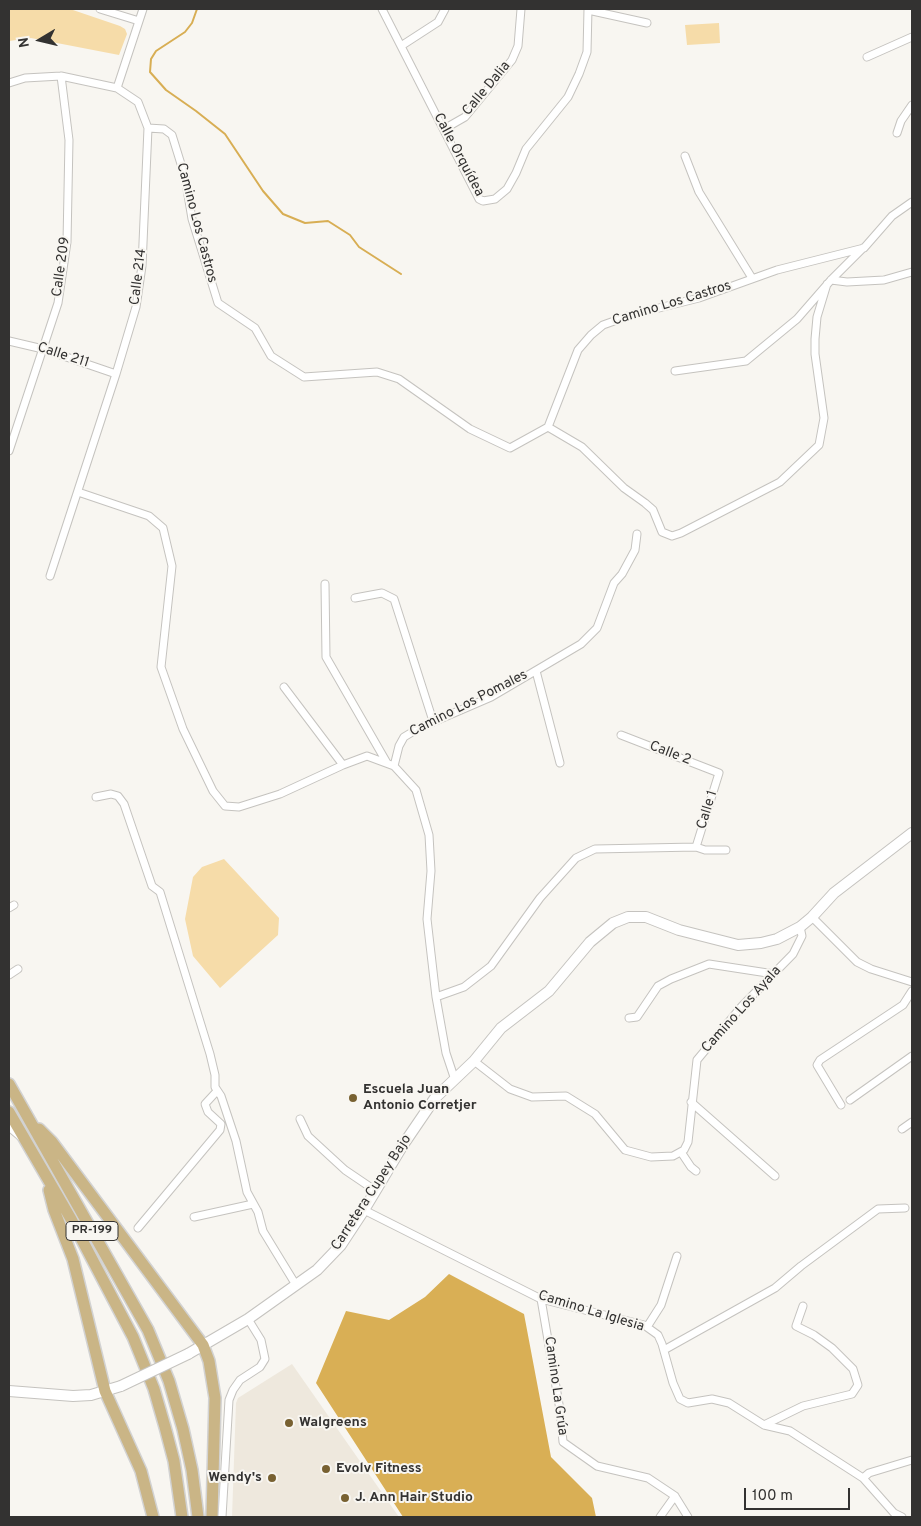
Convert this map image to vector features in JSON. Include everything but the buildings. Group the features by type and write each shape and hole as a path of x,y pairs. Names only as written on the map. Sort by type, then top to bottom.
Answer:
{"main road":[{"name":"PR-199","path":"9,1084 148,1330 169,1381 183,1429 192,1470 198,1517"},
{"name":"PR-199","path":"9,1112 71,1219 133,1337 154,1389 174,1460 182,1517"},
{"path":"29,1119 52,1142 203,1345 210,1361 215,1398 212,1517"},
{"path":"46,1178 54,1210 73,1259 105,1391 141,1471 153,1517"}],"street":[{"path":"100,9 139,21"},
{"path":"117,88 143,9"},
{"name":"Calle Orquídea","path":"382,9 479,199 484,201 495,199 507,189 526,149 568,97 580,74 587,52 588,9"},
{"path":"401,46 438,22 445,9"},
{"name":"Calle Dalia","path":"444,129 465,118 512,60 518,46 521,9"},
{"path":"588,9 648,23"},
{"path":"866,57 912,37"},
{"name":"Calle 214","path":"9,83 25,78 61,76 117,88 138,102 148,128 142,266 136,307 50,576"},
{"name":"Calle 209","path":"9,451 58,303 67,242 70,140 61,76"},
{"path":"897,133 901,121 912,105"},
{"name":"Camino Los Castros","path":"148,128 164,129 172,135 185,176 192,219 218,304 255,328 270,356 304,376 377,372 399,379 470,430 510,448 548,427 578,350 591,335 604,325 631,315 700,298 776,270 864,248"},
{"path":"685,156 699,192 752,278"},
{"path":"675,371 746,361 797,319 829,282 864,248 892,216 912,202"},
{"path":"829,282 884,280 912,272"},
{"path":"548,427 582,447 624,488 645,503 652,510 662,532 672,536 780,482 819,445 824,418 815,354 815,339 817,317 829,282"},
{"name":"Calle 211","path":"9,341 43,349 116,374"},
{"path":"78,492 149,516 163,528 172,566 161,666 183,729 213,792 225,806 239,808 280,794 367,756 394,766 416,790 429,836 431,871 427,919 436,997 446,1053 455,1080"},
{"name":"Camino Los Pomales","path":"394,766 399,746 404,737 419,728 491,697 581,644 597,628 614,583 622,574 635,550 637,534"},
{"path":"325,584 326,657 387,762"},
{"path":"355,598 382,593 394,600 433,722"},
{"path":"536,670 560,763"},
{"path":"284,686 343,765"},
{"name":"Calle 2","path":"621,735 719,773"},
{"name":"Calle 1","path":"696,847 719,773"},
{"path":"96,797 111,794 118,796 124,804 152,886 160,892 210,1054 215,1075 215,1087 221,1096 236,1141 247,1192 263,1231 296,1285"},
{"name":"Carretera Cupey Bajo","path":"9,1390 74,1396 91,1395 121,1386 188,1354 248,1319 317,1270 341,1245 376,1191 403,1144 435,1098 474,1061 500,1028 549,991 590,942 613,923 628,917 646,917 679,930 738,945 761,943 777,939 812,917 834,893 912,833"},
{"path":"436,997 464,987 491,966 540,898 576,858 595,849 696,847 705,850 726,850"},
{"path":"812,917 858,962 871,969 912,982"},
{"name":"Camino Los Ayala","path":"681,1152 688,1142 697,1060 742,1006 793,954 802,936 800,926"},
{"path":"629,1018 637,1017 655,989 664,982 709,964 774,974"},
{"path":"9,975 18,970"},
{"path":"841,1105 817,1065 820,1060 903,1005 912,991"},
{"path":"850,1100 912,1056"},
{"path":"474,1061 510,1089 517,1092 532,1097 566,1096 595,1114 625,1150 651,1157 673,1156 681,1152 690,1167 696,1171"},
{"path":"138,1228 220,1130 221,1124 208,1112 205,1104 217,1091"},
{"path":"691,1102 774,1176"},
{"path":"300,1119 308,1136 345,1170 376,1191"},
{"path":"902,1129 912,1122"},
{"path":"11,1132 25,1141"},
{"path":"194,1217 253,1204"},
{"path":"664,1350 775,1288 808,1260 878,1209 905,1208"},
{"name":"Camino La Iglesia","path":"364,1210 542,1299 647,1327 658,1335 673,1384 680,1399 688,1403 712,1399 728,1403 764,1424 790,1431 863,1478 894,1513 902,1517"},
{"path":"647,1327 661,1306 677,1256"},
{"name":"Camino La Grúa","path":"542,1299 560,1410 563,1442 597,1466 648,1478 675,1496 688,1517"},
{"path":"764,1424 803,1406 852,1394 858,1386 853,1369 832,1348 814,1334 796,1326 803,1306"},
{"path":"222,1517 228,1400 232,1390 240,1380 260,1368 265,1359 260,1340 248,1319"},
{"path":"863,1478 869,1472 912,1460"},
{"path":"660,1517 675,1496"}],"shaded area":[{"path":"9,9 70,9 120,26 125,29 127,34 119,55 31,38 9,41"},
{"path":"719,23 720,43 687,45 685,25"},
{"path":"224,859 279,918 278,935 220,988 193,956 185,919 193,877 202,867"},
{"path":"449,1274 524,1314 551,1457 592,1498 596,1517 403,1517 316,1383 346,1311 389,1320 425,1297"},
{"path":"292,1364 399,1517 232,1517 236,1403 238,1398"}],"waterway":[{"path":"197,9 192,23 185,32 156,51 151,59 150,72 166,90 225,134 263,191 283,214 305,223 328,221 350,235 359,247 401,274"}],"place":[{"name":"Escuela Juan Antonio Corretjer","path":"353,1098"},
{"name":"Walgreens","path":"289,1423"},
{"name":"Evolv Fitness","path":"326,1469"},
{"name":"Wendy's","path":"272,1478"},
{"name":"J. Ann Hair Studio","path":"345,1498"}]}
